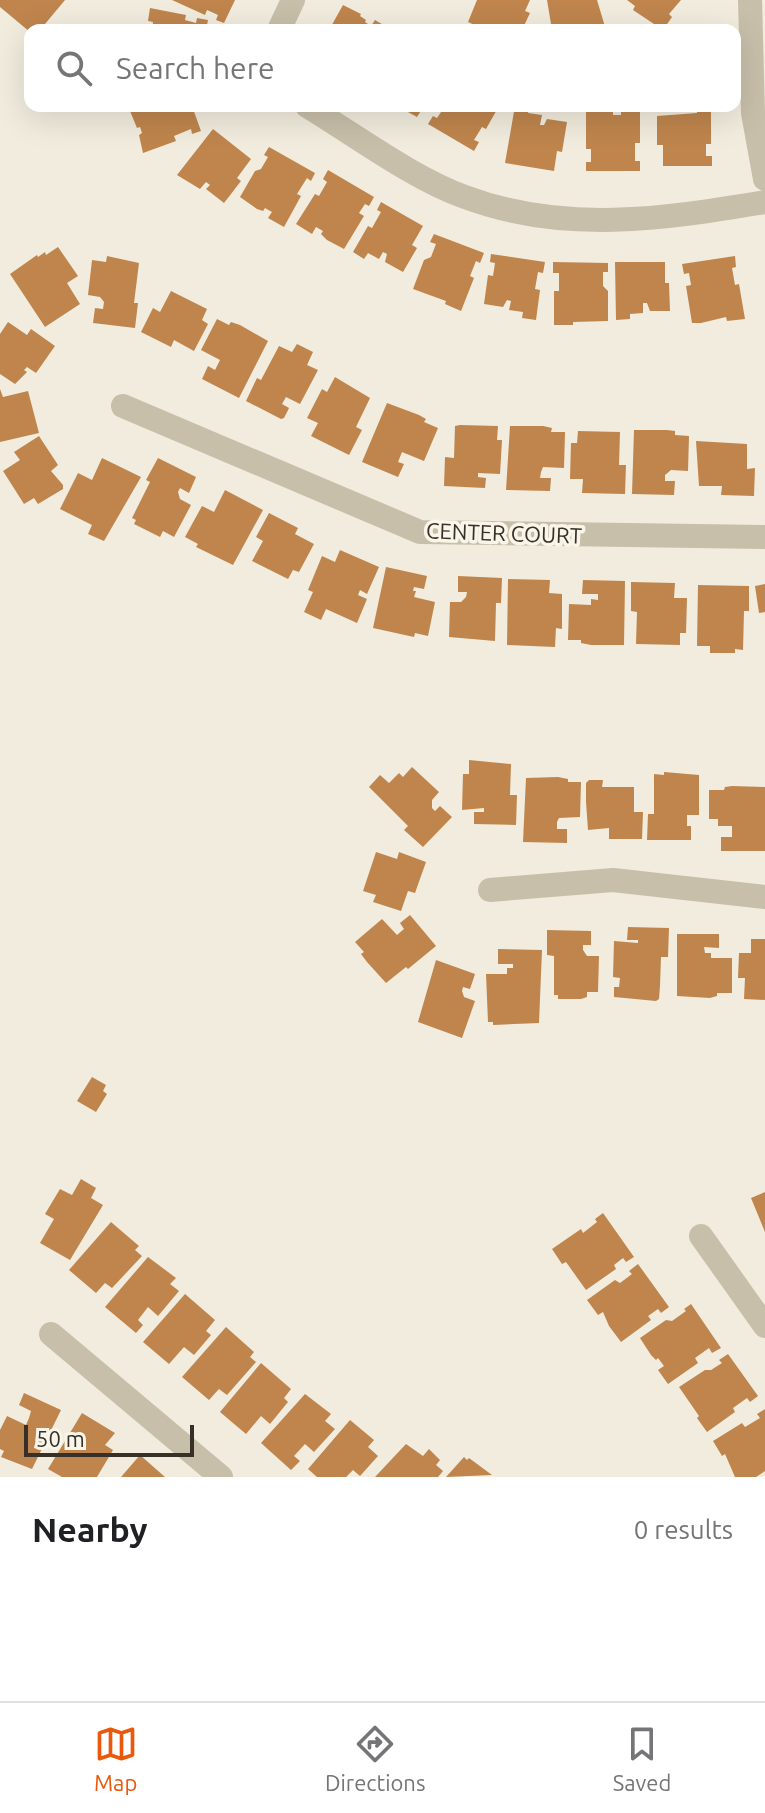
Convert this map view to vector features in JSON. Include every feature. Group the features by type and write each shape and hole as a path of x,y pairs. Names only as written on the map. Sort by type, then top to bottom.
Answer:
{"street":[{"path":"282,24 293,0"},
{"path":"750,0 753,113 765,179"},
{"path":"317,112 463,197 504,209 561,220 623,221 676,217 765,202"},
{"name":"CENTER COURT","path":"123,406 420,532 765,537"},
{"path":"490,890 613,880 765,897"},
{"path":"701,1236 764,1320"},
{"path":"51,1334 221,1477"}],"building":[{"path":"0,0 65,0 45,24 24,24 24,27 0,7"},
{"path":"172,0 235,0 224,23 216,20 218,15 207,10 205,15"},
{"path":"477,0 530,0 525,11 530,13 525,24 468,22"},
{"path":"547,0 597,0 604,24 551,24"},
{"path":"627,0 681,0 669,14 672,17 667,24 654,24 633,10 635,6"},
{"path":"343,5 361,14 368,24 332,24"},
{"path":"150,8 186,15 185,20 196,23 197,18 208,20 207,24 153,24 148,21"},
{"path":"130,112 194,112 201,131 192,134 191,129 174,136 176,141 143,153 139,135 142,133 140,127 137,128"},
{"path":"441,112 496,112 486,129 482,127 474,140 479,142 474,151 428,124 433,116 437,118"},
{"path":"514,112 542,115 540,125 544,125 547,119 567,122 562,152 557,151 554,171 505,163"},
{"path":"586,112 621,115 621,112 640,112 640,143 635,143 635,161 640,161 640,171 586,171 586,162 591,162 591,149 586,149"},
{"path":"711,112 711,144 706,144 706,156 712,156 712,166 663,166 663,145 657,145 657,116"},
{"path":"213,129 251,159 237,178 241,181 224,203 206,189 210,185 206,182 200,189 177,175"},
{"path":"269,147 315,173 311,181 307,178 297,194 301,196 284,227 268,218 272,212 265,208 263,211 257,209 240,197 255,171 261,169 268,157 264,155"},
{"path":"328,170 374,197 369,206 365,204 359,213 364,216 344,249 327,240 321,234 323,231 316,227 312,234 296,224 315,194 319,196 327,182 323,179"},
{"path":"381,202 423,226 412,245 417,248 403,272 385,262 387,254 383,252 379,259 368,253 364,259 353,252 368,226 372,228 381,212 377,210"},
{"path":"434,234 484,253 480,263 476,261 470,276 474,278 461,311 445,304 446,301 413,289 424,260 431,257 436,244 430,242"},
{"path":"58,247 78,276 67,283 80,304 45,327 10,274 37,255 45,252 46,255"},
{"path":"491,254 545,262 543,273 538,272 535,289 540,290 536,320 522,318 523,312 509,310 511,301 507,300 503,307 484,304 488,275 493,276 495,263 490,262"},
{"path":"107,256 139,263 134,303 138,303 135,328 93,323 95,308 103,309 104,302 100,297 88,295 92,260 106,262"},
{"path":"735,256 736,267 732,268 735,285 739,284 745,319 727,321 726,317 692,323 686,286 691,285 689,273 684,274 682,264"},
{"path":"553,262 608,263 608,272 603,272 603,286 608,291 608,321 554,325 554,291 559,291 559,273 553,273"},
{"path":"615,262 665,262 670,311 650,311 647,303 643,303 643,313 630,314 630,319 616,320"},
{"path":"171,291 207,309 202,320 208,324 194,351 174,340 171,347 141,332 153,308 160,312"},
{"path":"217,319 229,325 231,322 240,325 268,341 239,398 202,379 208,366 215,370 220,360 201,350"},
{"path":"8,322 27,335 31,329 55,346 36,373 27,367 24,370 27,372 15,384 0,374 0,334"},
{"path":"297,344 313,352 307,365 318,370 300,404 286,397 282,404 289,408 281,419 246,401 257,378 261,380 279,346 292,352"},
{"path":"335,377 370,398 356,427 362,430 349,455 311,436 318,423 307,418 322,389 327,392"},
{"path":"0,389 3,397 28,391 39,433 0,442"},
{"path":"387,403 419,415 426,419 424,422 438,428 424,461 402,452 398,462 404,464 398,477 362,462"},
{"path":"455,426 498,426 497,440 502,440 500,474 478,473 478,477 486,478 485,488 444,486 445,457 454,458"},
{"path":"510,426 543,426 552,428 551,432 565,432 564,468 543,467 541,472 540,478 551,478 550,491 506,490"},
{"path":"634,430 667,430 675,431 675,435 689,436 688,471 671,470 665,475 665,481 675,481 674,495 632,494"},
{"path":"578,431 620,432 619,465 626,465 625,494 582,493 583,479 570,479 571,443 577,443"},
{"path":"39,436 58,465 51,471 63,489 38,504 34,498 24,504 3,471 20,460 14,452"},
{"path":"696,441 747,444 747,469 755,468 754,496 721,495 722,486 699,486"},
{"path":"102,458 141,477 104,541 88,534 92,525 60,509 78,473 92,480"},
{"path":"158,458 196,477 189,493 180,488 178,492 180,499 191,505 174,537 163,531 160,537 134,524 136,520 132,518"},
{"path":"225,490 263,510 233,565 196,547 198,544 185,537 202,506 214,512"},
{"path":"269,513 298,528 295,534 314,544 299,572 293,570 288,579 252,561 263,541 256,537"},
{"path":"340,550 379,567 367,594 360,590 358,595 367,599 357,623 326,609 321,620 304,612 313,592 308,590 322,556 335,562"},
{"path":"386,567 427,576 424,589 414,587 413,591 416,591 414,597 435,602 428,636 415,633 414,637 373,628"},
{"path":"458,576 502,578 501,603 496,603 495,641 449,637 450,602 461,602 467,592 458,592"},
{"path":"508,579 550,580 549,593 562,594 562,629 556,628 555,647 507,645"},
{"path":"583,580 625,581 624,645 591,645 581,643 581,640 568,640 569,604 591,605 591,599 598,600 598,594 582,594"},
{"path":"631,582 675,583 674,598 687,598 686,633 680,633 680,645 636,644 637,612 631,611"},
{"path":"765,584 765,612 759,613 755,586"},
{"path":"698,585 749,586 749,611 744,611 743,650 710,653 710,646 697,646"},
{"path":"469,760 511,764 510,795 517,795 516,825 474,824 474,812 484,812 484,808 462,810 463,774 469,774"},
{"path":"412,767 439,792 432,800 432,808 435,811 440,806 452,817 423,847 404,830 408,826 369,787 380,775 389,783 399,773 403,777"},
{"path":"664,772 699,775 699,815 687,815 691,840 647,840 648,814 654,814 654,774 664,775"},
{"path":"526,778 568,779 568,782 581,782 580,817 559,818 557,822 557,829 567,829 567,843 523,842"},
{"path":"589,780 603,780 602,787 634,787 634,812 643,812 642,839 609,839 609,828 588,830 586,783"},
{"path":"732,786 765,787 765,851 721,851 721,837 732,837 732,826 718,826 718,819 709,819 709,790 724,790"},
{"path":"376,852 397,859 399,852 426,862 415,893 408,891 401,911 373,902 376,895 363,891"},
{"path":"410,915 436,946 386,983 367,962 361,954 364,952 355,942 382,919 397,935 404,929 400,923"},
{"path":"628,927 669,928 668,957 661,957 659,999 656,1001 614,997 614,987 619,987 620,978 613,977 614,941 638,943 638,940 627,940"},
{"path":"547,930 591,931 591,945 583,945 583,950 587,956 599,956 598,992 587,992 587,997 581,999 558,999 558,995 554,995 554,956 547,955"},
{"path":"677,934 719,934 719,948 704,947 705,953 711,953 711,958 732,958 732,993 717,993 717,996 710,998 677,996"},
{"path":"751,939 765,939 765,1000 744,999 745,978 738,978 739,953 751,953"},
{"path":"498,949 542,950 539,1023 493,1025 493,1022 488,1022 486,974 507,974 507,968 513,968 513,964 498,964"},
{"path":"436,960 475,974 470,989 463,987 462,991 464,997 475,1001 462,1038 418,1022"},
{"path":"92,1077 106,1085 103,1091 107,1094 96,1112 77,1101"},
{"path":"81,1179 96,1188 91,1198 103,1205 70,1260 40,1243 54,1219 45,1214 60,1189 72,1195"},
{"path":"765,1192 765,1232 751,1198"},
{"path":"603,1213 634,1257 626,1262 623,1258 614,1265 616,1269 586,1290 566,1262 562,1264 552,1249 581,1229 583,1233"},
{"path":"111,1222 139,1246 135,1250 142,1256 112,1288 105,1283 96,1293 69,1270"},
{"path":"148,1257 176,1278 170,1284 179,1291 158,1316 148,1307 138,1320 143,1325 136,1333 105,1307"},
{"path":"638,1264 669,1307 661,1313 658,1309 648,1316 651,1320 621,1342 603,1312 598,1315 587,1300 615,1280 620,1283 632,1274 629,1271"},
{"path":"185,1294 215,1320 206,1331 211,1335 194,1355 184,1347 169,1364 143,1342"},
{"path":"691,1304 721,1348 712,1353 709,1348 695,1358 698,1363 668,1384 658,1370 664,1366 651,1355 640,1338 666,1320 672,1321"},
{"path":"226,1327 254,1352 250,1357 256,1362 227,1395 219,1389 209,1400 182,1377"},
{"path":"728,1354 758,1396 750,1402 747,1398 733,1408 735,1412 707,1432 679,1387 722,1363 719,1360"},
{"path":"261,1363 291,1389 284,1398 288,1402 270,1424 261,1416 246,1434 220,1412"},
{"path":"24,1393 61,1410 32,1469 1,1457 4,1451 0,1449 0,1430 7,1416 26,1425 29,1418 31,1411 19,1405"},
{"path":"305,1394 331,1414 325,1421 335,1429 314,1452 305,1444 294,1456 300,1461 291,1470 261,1443"},
{"path":"765,1409 765,1471 756,1477 735,1477 725,1454 722,1456 713,1441 742,1423 745,1427 760,1418 757,1414"},
{"path":"82,1413 115,1433 105,1445 113,1450 97,1477 62,1477 48,1469"},
{"path":"350,1420 374,1440 368,1447 378,1456 360,1476 353,1470 346,1477 317,1477 308,1469"},
{"path":"406,1444 423,1456 429,1449 440,1460 436,1465 443,1471 438,1477 375,1477"},
{"path":"140,1455 165,1477 121,1477"},
{"path":"464,1457 469,1458 492,1475 446,1477"}]}
